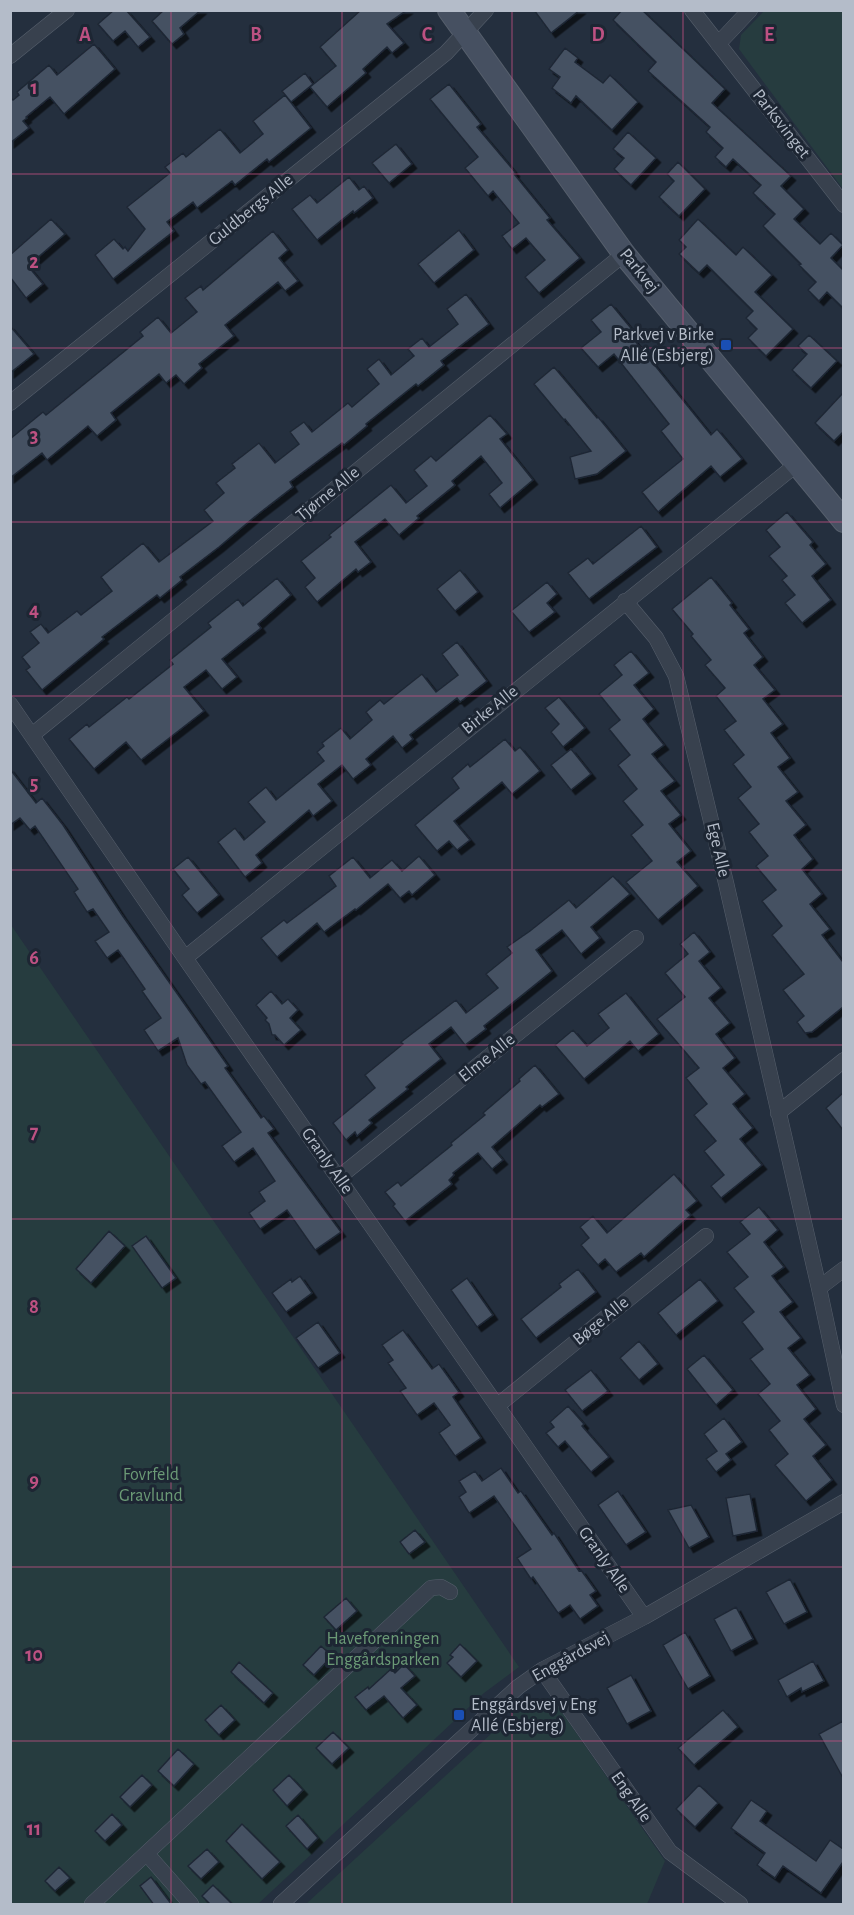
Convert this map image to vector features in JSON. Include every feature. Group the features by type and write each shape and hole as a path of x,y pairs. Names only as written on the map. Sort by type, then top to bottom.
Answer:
{"street":[{"path":"10,56 67,10"},
{"name":"Parkvej","path":"449,10 624,254 843,521"},
{"name":"Guldbergs Alle","path":"10,403 446,53 486,10"},
{"name":"Parksvinget","path":"692,10 843,205"},
{"path":"718,44 750,10"},
{"name":"Tjørne Alle","path":"32,735 624,254"},
{"name":"Birke Alle","path":"184,958 796,464"},
{"name":"Ege Alle","path":"625,601 656,638 676,676 819,1288 843,1405"},
{"name":"Granly Alle","path":"10,704 184,958 644,1617"},
{"name":"Elme Alle","path":"338,1178 636,938"},
{"path":"778,1113 843,1060"},
{"name":"Bøge Alle","path":"497,1406 706,1236"},
{"path":"819,1288 843,1269"},
{"name":"Enggårdsvej","path":"281,1905 518,1687 542,1670 644,1617 842,1504"},
{"path":"92,1905 431,1588 441,1587 450,1592"},
{"name":"Eng Alle","path":"542,1670 670,1852 740,1905"},
{"path":"147,1854 191,1905"}],"green space":[{"path":"764,11 843,11 843,189 739,49 741,35"},
{"path":"11,925 519,1667 484,1693 258,1904 11,1904"},
{"path":"552,1698 665,1861 647,1904 306,1904 529,1699"}],"building":[{"path":"114,10 126,10 150,37 138,47 125,31 113,41 98,24"},
{"path":"164,10 201,10 180,28 184,34 172,44 152,21"},
{"path":"361,10 407,10 387,24 404,43 392,53 387,47 363,69 366,73 327,107 310,87 336,66 320,47"},
{"path":"534,10 580,10 551,33"},
{"path":"622,10 642,10 725,89 712,103 791,176 781,186 804,209 794,219 820,244 831,233 843,245 831,258 843,270 843,308 827,292 819,301 808,290 816,282 763,226 775,214 753,193 761,185 733,159 726,167 715,157 723,148 706,132 710,127 648,71 656,62 613,20"},
{"path":"94,44 115,69 64,114 50,97 26,117 23,121 29,128 10,143 10,97 13,100 19,95 17,92 49,65 57,75"},
{"path":"565,48 578,58 575,62 603,83 610,75 638,102 612,130 576,96 571,103 552,88 560,77 549,69"},
{"path":"305,73 313,84 291,102 282,91"},
{"path":"449,84 481,124 477,127 550,218 547,220 580,258 539,293 525,277 545,260 526,238 512,249 502,236 519,223 493,191 488,196 465,168 478,157 430,99"},
{"path":"285,95 311,128 269,162 267,159 235,185 232,181 197,208 193,202 167,222 174,231 113,279 95,255 114,239 128,251 145,229 127,207 170,173 165,167 183,153 186,157 220,129 240,153 263,134 253,121"},
{"path":"628,132 656,158 631,185 614,169 624,158 613,149"},
{"path":"396,144 412,164 389,183 372,163"},
{"path":"678,162 705,189 679,216 659,197 674,181 667,174"},
{"path":"349,177 359,190 364,186 373,198 317,240 292,209 310,195 317,203"},
{"path":"51,219 65,234 28,266 43,284 26,298 10,277 10,255"},
{"path":"698,219 736,255 743,247 772,275 755,292 793,329 766,356 748,338 757,329 746,318 753,311 707,265 699,273 679,254 686,247 679,240"},
{"path":"459,230 474,250 434,283 418,264"},
{"path":"273,231 288,250 279,258 298,281 285,291 278,282 225,325 234,336 199,364 202,368 184,384 176,375 166,383 159,374 111,413 116,420 97,436 88,426 47,460 42,453 10,478 10,439 43,412 46,415 143,336 140,332 158,317 171,333 197,312 185,298 201,286 203,290"},
{"path":"466,294 489,324 441,361 444,365 366,424 367,426 344,445 342,443 290,482 293,487 180,577 182,580 160,598 157,595 102,637 104,639 42,690 26,670 30,667 22,657 39,643 30,632 41,624 48,633 77,611 81,615 112,591 101,577 143,543 159,562 213,521 204,510 224,493 216,483 235,468 232,464 259,443 275,463 299,444 290,432 304,422 312,432 348,403 352,407 379,384 367,369 379,359 391,375 414,356 408,349 422,338 429,347 458,324 447,309"},
{"path":"611,304 635,333 631,336 711,435 717,429 742,459 720,477 711,466 658,512 642,492 683,459 661,431 669,424 614,354 598,367 581,348 601,332 591,320"},
{"path":"10,326 34,354 10,373"},
{"path":"809,335 837,361 811,388 792,370 807,354 798,346"},
{"path":"554,367 626,451 597,474 575,479 570,457 591,451 534,384"},
{"path":"843,393 843,432 834,441 815,423"},
{"path":"490,415 507,434 500,439 533,480 500,508 489,494 502,483 481,456 452,481 455,485 417,516 419,518 399,535 385,519 355,542 371,562 358,572 356,569 317,602 305,587 315,578 301,561 391,485 406,503 427,486 414,470 431,456 436,461"},
{"path":"787,512 813,542 810,545 826,564 812,576 831,600 802,623 785,603 795,595 782,580 787,576 769,556 780,547 766,530"},
{"path":"641,526 657,547 589,599 568,573 588,558 593,564"},
{"path":"460,570 478,592 455,611 437,589"},
{"path":"711,577 749,629 744,633 763,657 754,665 775,690 763,699 783,724 771,733 790,758 778,767 798,792 786,801 806,825 794,835 813,859 802,869 822,894 810,904 830,929 822,935 843,962 843,1007 812,1032 805,1033 797,1022 804,1016 783,990 804,974 772,935 782,926 762,901 776,890 756,866 768,856 749,832 759,824 738,798 751,787 733,764 744,755 724,730 736,721 716,696 725,688 705,665 711,660 672,609"},
{"path":"277,578 291,595 258,624 261,628 222,659 237,677 222,689 206,670 184,687 204,711 141,760 126,742 94,769 69,739 87,724 89,727 127,697 129,699 173,664 170,660 211,627 208,623 238,599 243,606"},
{"path":"547,582 557,594 547,603 555,612 529,632 511,611"},
{"path":"457,642 487,681 460,702 457,698 410,735 413,739 402,748 393,736 366,759 371,765 353,779 342,765 318,784 332,801 313,816 309,810 256,855 262,863 245,877 218,842 235,828 244,840 265,822 248,802 266,787 276,800 324,761 317,752 324,746 322,743 341,728 350,739 372,720 366,712 380,700 384,704 422,674 436,692 458,675 442,654"},
{"path":"631,651 649,673 634,685 654,709 643,719 664,745 652,754 675,781 661,791 681,815 669,824 691,851 677,862 698,886 658,920 626,882 652,861 631,835 643,825 623,801 637,789 618,765 630,755 609,729 620,720 599,694 622,675 614,665"},
{"path":"559,697 585,728 563,747 551,732 559,724 545,708"},
{"path":"505,739 515,751 520,747 540,771 512,794 502,782 454,821 470,840 457,850 449,841 437,851 415,825 459,788 452,778 468,764 470,767"},
{"path":"571,749 591,774 571,790 551,765"},
{"path":"10,769 36,803 42,798 63,825 122,915 228,1066 225,1068 261,1118 264,1116 274,1129 268,1133 341,1232 315,1250 287,1210 260,1229 249,1213 265,1201 259,1192 275,1181 253,1148 234,1162 222,1146 241,1132 205,1082 201,1084 187,1065 178,1038 158,1051 144,1030 161,1018 142,991 145,989 118,950 107,958 95,941 109,932 93,909 87,912 74,892 78,889 35,826 30,830 20,818 10,825"},
{"path":"419,856 435,875 412,895 409,891 400,898 388,884 324,932 317,923 277,957 261,938 284,920 287,923 336,886 329,876 353,857 370,878 392,860 402,871"},
{"path":"188,857 219,895 197,913 182,895 189,889 173,869"},
{"path":"613,876 630,894 591,927 600,938 581,954 562,930 536,950 552,971 484,1026 486,1029 465,1045 451,1027 429,1044 441,1059 369,1120 372,1123 357,1136 355,1132 346,1140 333,1123 375,1088 365,1075 403,1044 401,1042 456,1000 466,1013 498,988 486,974 512,953 507,947 569,900 576,908"},
{"path":"694,932 710,952 699,961 721,988 709,998 730,1023 716,1034 735,1058 723,1068 745,1094 733,1104 753,1128 740,1139 762,1165 721,1198 711,1186 724,1175 704,1151 716,1141 694,1115 707,1104 686,1078 699,1068 657,1019 685,997 665,973 688,954 680,944"},
{"path":"271,991 282,1004 288,999 298,1010 290,1018 301,1030 284,1045 275,1035 272,1035 269,1024 265,1020 267,1018 256,1005"},
{"path":"626,993 659,1034 638,1051 630,1041 584,1079 555,1045 573,1030 587,1046 609,1028 598,1014"},
{"path":"535,1065 559,1094 542,1107 540,1105 492,1147 503,1160 492,1169 478,1153 453,1173 454,1175 449,1180 452,1184 405,1221 385,1192 398,1182 401,1186 452,1145 451,1143 485,1115 483,1113"},
{"path":"843,1093 843,1130 826,1108"},
{"path":"674,1174 697,1201 686,1210 691,1215 644,1257 641,1253 616,1272 605,1259 598,1265 581,1245 589,1238 580,1227 593,1216 607,1233"},
{"path":"759,1207 778,1230 764,1242 784,1267 772,1276 793,1302 780,1312 801,1338 788,1348 810,1375 797,1385 816,1409 804,1419 826,1445 813,1456 832,1480 806,1501 775,1465 788,1454 769,1430 780,1421 758,1394 770,1384 750,1359 763,1349 742,1322 754,1312 734,1288 748,1277 727,1252 750,1234 740,1222"},
{"path":"109,1231 125,1246 91,1283 76,1269"},
{"path":"146,1236 176,1278 162,1288 132,1246"},
{"path":"578,1269 596,1292 536,1338 521,1319 561,1287 559,1284"},
{"path":"300,1276 312,1293 286,1312 272,1293 291,1279 292,1282"},
{"path":"467,1278 493,1315 477,1327 451,1290"},
{"path":"700,1279 718,1301 676,1335 658,1313"},
{"path":"318,1322 340,1353 318,1368 296,1338"},
{"path":"403,1330 432,1369 439,1364 459,1392 453,1397 481,1438 455,1456 439,1433 450,1425 434,1403 417,1415 400,1391 406,1388 388,1363 393,1360 382,1345"},
{"path":"639,1341 658,1364 639,1380 620,1358"},
{"path":"704,1355 733,1390 716,1405 687,1369"},
{"path":"591,1370 608,1391 582,1411 565,1390"},
{"path":"568,1406 609,1457 591,1472 565,1441 558,1447 546,1433 554,1427 550,1422"},
{"path":"724,1418 742,1442 726,1454 731,1460 716,1472 706,1459 717,1451 704,1434"},
{"path":"501,1468 518,1493 521,1491 552,1535 554,1533 579,1571 581,1570 596,1591 590,1595 598,1606 580,1619 570,1605 558,1613 533,1577 531,1579 517,1558 531,1549 494,1496 469,1513 459,1497 466,1492 459,1481 475,1471 482,1481"},
{"path":"618,1491 646,1532 626,1545 598,1505"},
{"path":"750,1494 757,1531 733,1536 726,1498"},
{"path":"691,1505 709,1537 689,1548 668,1510"},
{"path":"415,1530 425,1542 409,1554 400,1542"},
{"path":"790,1579 807,1612 784,1624 766,1592"},
{"path":"346,1598 357,1611 336,1630 324,1617"},
{"path":"736,1607 753,1639 731,1651 714,1619"},
{"path":"685,1632 710,1676 688,1689 663,1645"},
{"path":"460,1644 477,1661 461,1677 447,1663 453,1657 450,1655"},
{"path":"321,1646 332,1656 314,1675 303,1665"},
{"path":"813,1661 824,1681 802,1692 801,1688 787,1697 778,1680"},
{"path":"239,1662 273,1693 264,1703 231,1672"},
{"path":"404,1664 415,1676 401,1688 417,1705 403,1718 384,1696 366,1710 355,1697 368,1687 369,1689 391,1669 395,1673"},
{"path":"631,1675 651,1711 627,1724 607,1688"},
{"path":"221,1705 235,1720 219,1735 205,1720"},
{"path":"723,1710 738,1727 694,1765 678,1748"},
{"path":"843,1721 843,1778 819,1734"},
{"path":"333,1732 349,1748 332,1764 316,1748"},
{"path":"178,1749 194,1764 174,1786 158,1771"},
{"path":"142,1775 152,1785 130,1807 120,1797"},
{"path":"289,1775 303,1790 287,1806 273,1790"},
{"path":"699,1785 718,1803 695,1827 676,1809"},
{"path":"751,1800 767,1811 760,1821 816,1861 830,1840 843,1849 843,1862 821,1893 783,1866 775,1878 757,1865 765,1853 731,1828"},
{"path":"112,1814 122,1825 105,1841 95,1831"},
{"path":"298,1815 318,1838 307,1849 286,1826"},
{"path":"242,1824 280,1862 262,1879 226,1841"},
{"path":"207,1849 219,1862 201,1879 188,1866"},
{"path":"59,1867 70,1878 55,1891 45,1881"},
{"path":"151,1877 172,1905 154,1905 140,1886"},
{"path":"213,1885 233,1905 211,1905 202,1896"}],"place":[{"name":"Parkvej v Birke Allé (Esbjerg)","path":"726,345"},
{"name":"Enggårdsvej v Eng Allé (Esbjerg)","path":"459,1715"}],"park label":[{"name":"Fovrfeld Gravlund","path":"151,1485"},
{"name":"Haveforeningen Enggårdsparken","path":"383,1649"}]}
